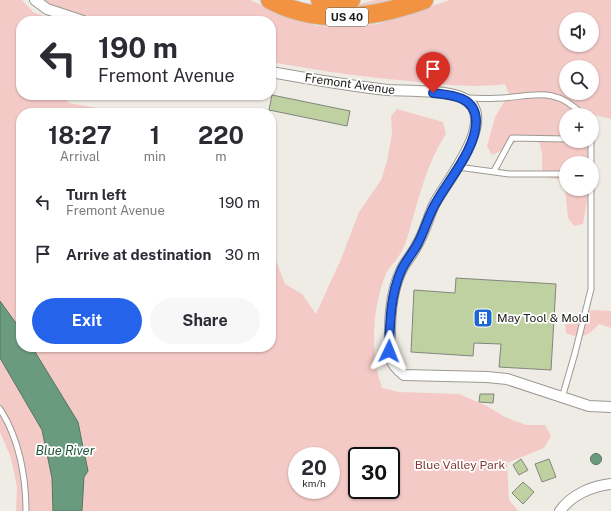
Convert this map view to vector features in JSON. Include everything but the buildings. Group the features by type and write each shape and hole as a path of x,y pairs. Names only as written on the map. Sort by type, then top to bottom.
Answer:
{"highway":[{"name":"US 40","path":"270,0 301,12 328,18 380,14 424,0"},
{"path":"320,0 336,2 351,0"}],"street":[{"path":"35,0 48,9 68,16"},
{"name":"Fremont Avenue","path":"276,73 333,83 446,94 463,98"},
{"path":"463,98 472,105 476,119 475,134 458,167 435,203 418,245 401,270 392,297 389,351 394,367 404,375 506,379 589,406 611,407"},
{"path":"560,511 566,502 576,495 611,484"}],"lane":[{"path":"463,98 500,98 547,94 572,103 577,108"},
{"path":"494,171 512,138 559,139"},
{"path":"458,167 509,174 559,174"},
{"path":"562,398 576,353 591,289 591,196"},
{"path":"0,409 16,442 26,494 26,511"}],"green space":[{"path":"0,0 22,0 33,12 44,16 16,16 16,100 67,100 69,103 98,108 16,108 16,323 0,301"},
{"path":"44,0 250,0 285,15 317,26 340,27 378,24 450,0 611,0 611,119 599,116 599,108 559,108 559,148 592,148 591,156 559,156 559,179 549,178 542,170 542,153 538,138 526,135 506,149 492,155 487,146 495,117 509,94 505,84 473,86 441,84 345,74 276,63 276,16 85,16 51,5"},
{"path":"375,0 406,0 366,11 353,6"},
{"name":"Blue Valley Park","path":"397,109 443,122 446,134 429,166 405,245 385,276 377,303 374,347 378,375 382,388 399,392 459,394 487,406 505,417 526,425 545,425 551,436 544,448 507,463 509,500 518,511 82,511 86,453 78,422 35,352 276,352 276,260 285,284 302,294 316,314 341,259 359,212 381,180 387,161 392,134 391,116"},
{"path":"566,196 588,196 583,224 574,226 568,218"},
{"path":"593,310 611,311 611,328 599,324 584,336 576,336 566,333 565,322 570,315"},
{"path":"0,358 42,430 52,478 53,511 16,511 17,487 11,458 0,432"}],"water":[{"name":"Blue River","path":"0,301 16,323 16,352 35,352 78,422 88,471 84,477 82,511 53,511 52,478 42,430 0,358"},
{"path":"596,453 600,455 602,459 600,463 596,465 592,463 590,459 592,455"}],"place":[{"name":"May Tool & Mold","path":"483,318"}],"route":[{"path":"389,351 392,297 401,270 418,245 435,203 464,157 475,134 476,119 472,105 463,98 433,93"}]}
